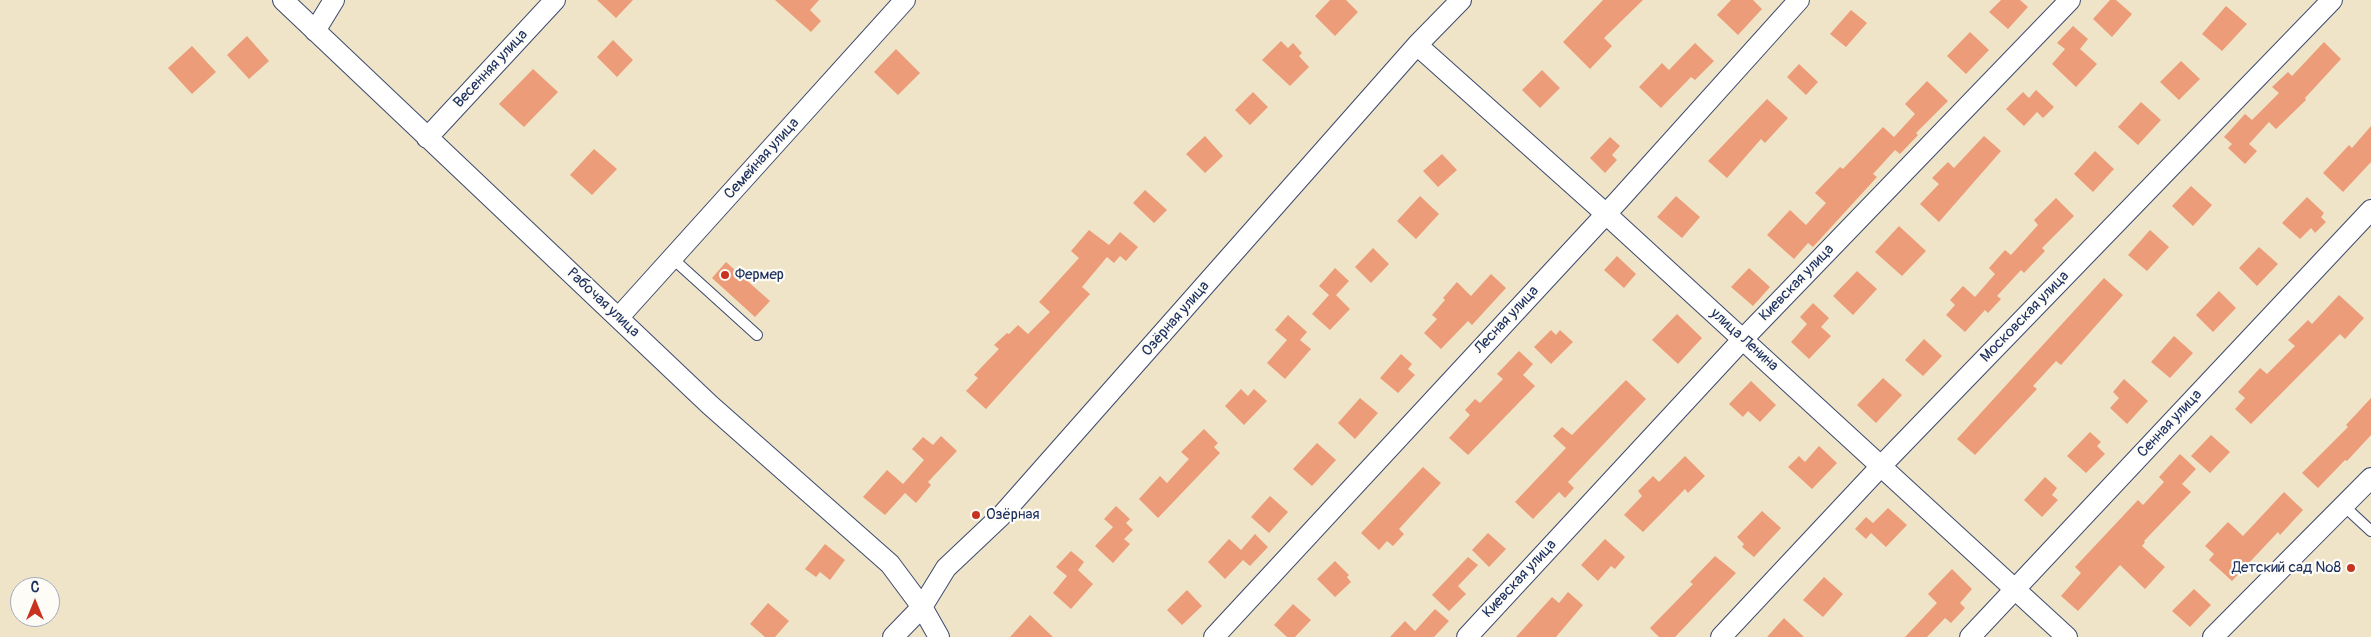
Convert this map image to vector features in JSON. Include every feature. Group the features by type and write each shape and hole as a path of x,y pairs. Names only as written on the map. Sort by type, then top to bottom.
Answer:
{"street":[{"name":"Рабочая улица","path":"282,0 710,405 890,564 922,607 939,637"},
{"path":"315,31 334,0"},
{"name":"Весенняя улица","path":"427,138 555,0"},
{"name":"Семейная улица","path":"618,318 905,0"},
{"name":"Озёрная улица","path":"893,637 922,607 946,568 1001,516 1417,45 1461,0"},
{"name":"Лесная улица","path":"1214,637 1606,214 1799,0"},
{"name":"Киевская улица","path":"1467,637 1743,339 2070,0"},
{"name":"Московская улица","path":"1721,637 1882,465 2332,0"},
{"name":"улица Ленина","path":"1417,45 1882,465 2067,637"},
{"name":"Сенная улица","path":"1970,637 2371,210"},
{"path":"2213,637 2371,478"}],"lane":[{"path":"672,258 757,335"},
{"path":"2344,506 2371,531"}],"building":[{"path":"597,0 633,0 616,18"},
{"path":"775,0 819,0 810,10 821,21 811,32"},
{"path":"1330,0 1346,0 1358,12 1335,36 1315,16"},
{"path":"1603,0 1643,0 1604,38 1612,46 1590,69 1563,42"},
{"path":"1731,0 1753,0 1762,9 1738,35 1717,15"},
{"path":"2001,0 2020,0 2028,7 2008,29 1989,12"},
{"path":"2110,0 2116,0 2132,14 2112,37 2093,19"},
{"path":"2226,6 2247,24 2222,51 2202,34"},
{"path":"1851,10 1867,23 1846,47 1830,34"},
{"path":"2073,26 2088,39 2080,49 2097,64 2076,87 2052,64 2065,49 2057,43"},
{"path":"1970,32 1989,50 1966,74 1947,56"},
{"path":"247,36 269,61 249,79 227,55"},
{"path":"613,40 633,60 617,77 597,57"},
{"path":"1281,41 1288,48 1293,43 1302,53 1299,56 1309,67 1290,86 1262,60"},
{"path":"2324,42 2341,59 2305,98 2306,100 2276,129 2269,122 2249,144 2257,151 2245,164 2228,148 2232,144 2224,137 2245,114 2252,120 2279,93 2272,87 2288,72 2292,76"},
{"path":"1695,43 1714,61 1695,80 1691,77 1661,108 1639,87 1662,63 1669,70"},
{"path":"192,46 216,72 192,94 168,68"},
{"path":"896,49 920,73 898,95 874,72"},
{"path":"2181,61 2200,79 2179,100 2160,82"},
{"path":"1799,64 1818,82 1806,95 1787,77"},
{"path":"533,69 558,92 524,127 499,104"},
{"path":"1542,70 1560,88 1540,108 1522,90"},
{"path":"1927,81 1948,101 1916,133 1918,135 1900,154 1895,150 1873,174 1877,177 1813,247 1808,243 1794,259 1767,235 1790,210 1806,225 1826,203 1815,193 1840,167 1843,169 1883,127 1894,137 1915,114 1905,104"},
{"path":"2036,90 2054,107 2043,118 2037,112 2024,126 2006,109 2023,92 2029,98"},
{"path":"1253,92 1268,107 1250,125 1235,110"},
{"path":"1767,99 1788,118 1765,143 1761,139 1727,178 1708,161"},
{"path":"2141,102 2161,120 2138,145 2118,127"},
{"path":"2371,126 2371,162 2343,192 2323,173 2349,145 2352,148"},
{"path":"1205,136 1223,156 1205,173 1186,154"},
{"path":"1984,136 2001,151 1939,222 1920,204 1939,184 1932,178 1948,162 1954,168"},
{"path":"1610,137 1620,146 1612,155 1617,160 1605,173 1590,158"},
{"path":"594,149 617,169 592,195 570,175"},
{"path":"2095,151 2114,169 2093,192 2074,174"},
{"path":"1442,154 1457,170 1438,187 1423,171"},
{"path":"2191,186 2212,205 2193,226 2172,206"},
{"path":"1145,190 1167,210 1154,223 1133,203"},
{"path":"1420,196 1439,214 1416,239 1397,221"},
{"path":"1676,196 1700,217 1682,238 1657,217"},
{"path":"2307,197 2324,213 2321,217 2326,222 2315,233 2311,228 2300,239 2282,223"},
{"path":"2056,198 2074,216 2042,248 2045,251 2024,273 2021,270 1997,296 2001,299 1988,313 1985,310 1965,332 1946,315 1955,305 1950,300 1963,286 1975,297 1995,274 1989,268 2005,250 2011,255 2038,225 2034,220"},
{"path":"1899,226 1926,251 1902,276 1875,252"},
{"path":"1089,230 1109,245 1120,232 1138,247 1126,261 1120,256 1114,263 1107,257 1082,287 1090,294 986,409 966,391 978,378 974,375 999,349 994,345 1007,333 1009,334 1018,325 1028,334 1050,312 1039,302 1079,258 1071,251"},
{"path":"2150,230 2169,247 2147,271 2128,255"},
{"path":"2259,247 2278,264 2257,286 2239,268"},
{"path":"1373,248 1389,264 1371,283 1355,267"},
{"path":"1617,256 1636,274 1624,288 1604,270"},
{"path":"726,262 770,301 755,317 712,278"},
{"path":"1335,268 1349,281 1336,295 1350,309 1330,330 1312,314 1329,295 1319,286"},
{"path":"1749,268 1770,287 1753,306 1731,287"},
{"path":"1857,271 1877,289 1853,315 1833,296"},
{"path":"1491,274 1506,288 1472,325 1468,321 1441,349 1424,333 1437,319 1432,315 1445,300 1443,298 1457,282 1471,296"},
{"path":"2104,278 2123,295 2061,365 2056,361 2033,386 2037,389 1975,455 1957,439"},
{"path":"2219,291 2236,308 2213,332 2196,315"},
{"path":"2339,295 2364,318 2345,339 2340,334 2251,424 2235,409 2245,398 2238,392 2260,368 2267,374 2295,346 2288,340 2308,320 2312,324"},
{"path":"1813,303 1829,318 1821,327 1831,336 1809,359 1791,342 1807,324 1800,317"},
{"path":"1677,314 1702,338 1678,364 1652,340"},
{"path":"1288,315 1307,332 1300,340 1311,349 1285,379 1267,363 1287,340 1275,330"},
{"path":"1551,330 1556,335 1560,330 1573,342 1551,364 1534,347"},
{"path":"2174,336 2193,353 2170,378 2151,362"},
{"path":"1924,339 1942,356 1923,376 1905,360"},
{"path":"1519,351 1533,364 1523,375 1535,386 1468,455 1449,438 1470,415 1465,410 1475,399 1480,403 1503,379 1497,374"},
{"path":"1401,354 1412,364 1408,369 1415,375 1398,393 1380,378"},
{"path":"1883,378 1902,395 1876,423 1857,405"},
{"path":"2124,379 2148,401 2127,424 2110,408 2119,398 2113,392"},
{"path":"1626,380 1646,399 1568,482 1574,488 1565,498 1559,492 1533,519 1515,502 1566,448 1553,436 1562,427 1572,435"},
{"path":"1751,381 1776,405 1760,422 1748,411 1743,417 1729,404"},
{"path":"1241,389 1248,396 1254,389 1267,401 1244,425 1225,406"},
{"path":"1360,398 1378,413 1355,439 1338,423"},
{"path":"2371,398 2371,435 2318,488 2302,473 2348,427 2346,425"},
{"path":"1204,429 1218,443 1214,447 1220,453 1158,518 1139,499 1160,476 1167,483 1189,459 1181,452"},
{"path":"2090,432 2101,442 2097,446 2105,454 2086,473 2067,456"},
{"path":"2211,435 2230,452 2210,473 2191,456"},
{"path":"941,436 957,451 928,482 931,485 916,503 905,493 885,515 863,497 887,470 903,484 924,460 912,449 923,437 933,445"},
{"path":"1317,443 1336,460 1312,486 1293,469"},
{"path":"1819,446 1837,463 1812,489 1788,467 1799,456 1805,462"},
{"path":"2180,454 2196,469 2182,484 2191,492 2144,541 2142,546 2165,567 2145,589 2120,565 2078,611 2061,596 2081,573 2075,567 2138,500 2143,505 2164,482 2159,477"},
{"path":"1685,456 1705,476 1688,493 1685,489 1643,532 1624,515 1642,496 1638,491 1653,476 1659,482"},
{"path":"1423,467 1441,483 1399,529 1404,534 1393,546 1387,541 1379,550 1361,533"},
{"path":"2045,477 2057,488 2052,495 2058,500 2042,517 2024,500"},
{"path":"2284,492 2303,510 2280,535 2278,532 2232,581 2209,560 2214,554 2205,546 2228,522 2243,536"},
{"path":"1270,496 1288,512 1269,533 1251,517"},
{"path":"1116,506 1130,519 1126,523 1133,530 1124,539 1130,544 1113,563 1095,546 1113,527 1104,519"},
{"path":"1888,508 1907,525 1886,547 1871,533 1866,539 1855,529 1866,517 1873,523"},
{"path":"1762,511 1781,528 1754,557 1742,547 1744,544 1737,537"},
{"path":"1488,533 1506,549 1489,567 1472,550"},
{"path":"1255,534 1268,547 1250,566 1243,560 1225,579 1208,562 1229,539 1241,550"},
{"path":"1605,539 1625,557 1615,569 1611,566 1598,581 1581,565"},
{"path":"825,544 845,560 830,580 820,572 816,577 805,569"},
{"path":"1071,551 1084,562 1078,570 1093,584 1071,609 1053,593 1067,576 1056,567"},
{"path":"1715,556 1736,573 1675,637 1659,637 1650,628 1693,584 1690,582"},
{"path":"1468,557 1478,565 1458,586 1466,594 1449,611 1432,595"},
{"path":"1335,561 1349,575 1347,577 1351,582 1335,597 1317,579"},
{"path":"1952,569 1972,589 1960,603 1965,608 1951,623 1945,618 1927,637 1905,637 1937,603 1928,594"},
{"path":"1824,577 1843,594 1823,617 1803,600"},
{"path":"2194,589 2211,605 2190,627 2172,611"},
{"path":"1187,590 1202,606 1182,625 1167,610"},
{"path":"1568,592 1583,605 1556,637 1516,637 1552,597 1559,603"},
{"path":"768,603 789,621 775,637 765,637 750,624"},
{"path":"1293,604 1311,620 1295,637 1287,637 1274,625"},
{"path":"1435,609 1449,621 1434,637 1390,637 1405,621 1415,631"},
{"path":"1030,615 1053,637 1010,637"},
{"path":"1784,618 1786,620 1804,637 1767,637"}],"place":[{"name":"Фермер","path":"725,275"},
{"name":"Озёрная","path":"976,515"},
{"name":"Детский сад №8","path":"2351,568"}]}
